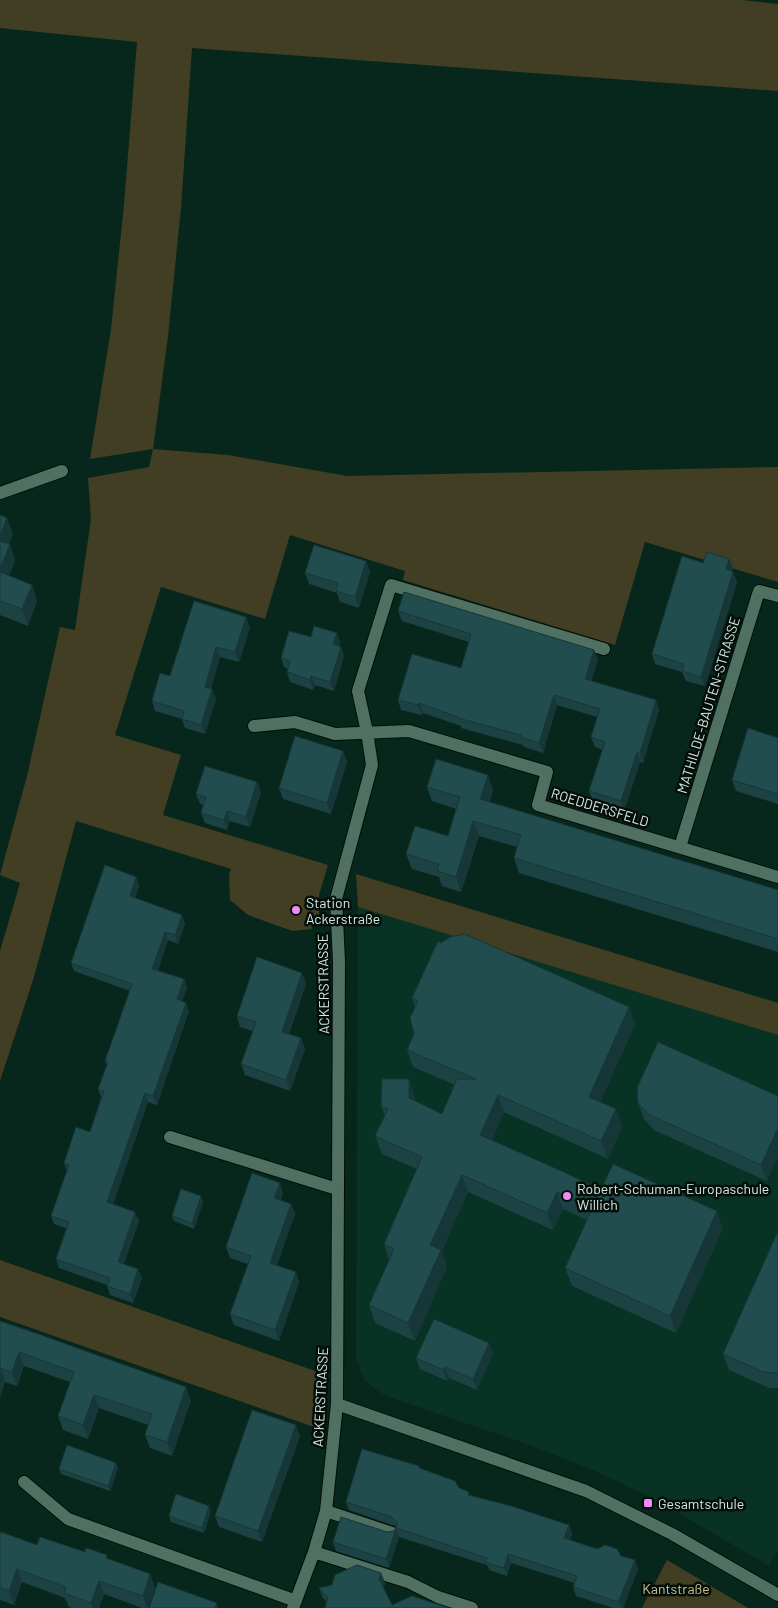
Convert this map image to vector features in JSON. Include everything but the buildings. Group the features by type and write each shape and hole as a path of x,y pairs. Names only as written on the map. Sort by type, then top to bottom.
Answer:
{"street":[{"path":"0,493 62,471"},
{"path":"367,732 358,691 391,585 604,649"},
{"name":"MATHILDE-BAUTEN-STRASSE","path":"680,847 759,590 778,596"},
{"name":"ROEDDERSFELD","path":"254,726 295,722 335,734 409,731 548,772 538,804 778,877"},
{"name":"ACKERSTRASSE","path":"24,1482 68,1519 295,1604 314,1552 326,1511 337,1404 339,962 336,899 372,765 367,732"},
{"path":"170,1137 337,1189"},
{"path":"337,1404 586,1491 672,1534 778,1595"},
{"path":"326,1511 392,1532"},
{"path":"314,1552 408,1582 438,1597 472,1608"}],"shaded area":[{"name":"Robert-Schuman-Europaschule Willich","path":"358,907 778,1035 778,1549 769,1566 660,1502 591,1469 518,1441 383,1395 364,1380 356,1357"}],"green space":[{"path":"0,0 742,0 778,4 778,91 192,48 181,208 168,336 153,449 90,459 111,329 124,205 137,42 0,28"},
{"path":"153,449 228,455 347,476 778,467 778,582 645,542 615,645 403,580 405,571 290,535 265,619 161,587 115,735 181,755 163,815 328,865 319,895 319,913 311,929 293,931 248,915 230,900 229,875 231,869 76,821 34,977 0,1081 0,951 20,883 0,875 27,776 60,627 75,630 91,519 88,478 149,467"},
{"path":"356,874 778,1003 778,1035 358,907"},
{"path":"0,1260 318,1372 317,1428 0,1317"},
{"name":"Kantstraße","path":"667,1560 748,1608 642,1608"}],"place":[{"name":"Station Ackerstraße","path":"296,910"},
{"name":"Robert-Schuman-Europaschule Willich","path":"567,1196"},
{"name":"Gesamtschule","path":"648,1503"}]}
